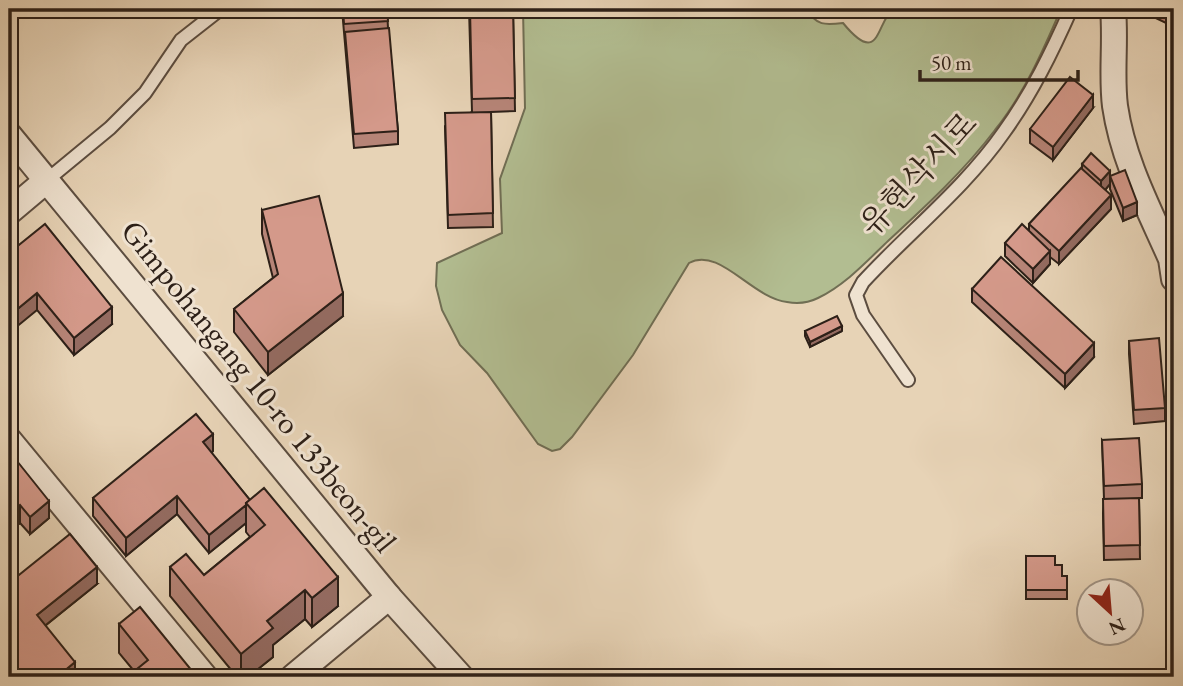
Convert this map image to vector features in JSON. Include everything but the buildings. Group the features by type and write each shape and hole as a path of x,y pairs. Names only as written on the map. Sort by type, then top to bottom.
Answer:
{"street":[{"path":"1113,9 1116,37 1115,103 1121,139 1171,259 1174,279"},
{"name":"Gimpohangang 10-ro 133beon-gil","path":"9,135 389,597 461,677"},
{"path":"9,212 47,180"},
{"path":"9,440 205,677"},
{"path":"293,677 389,597"}],"lane":[{"name":"유현삭시로","path":"908,380 863,314 856,295 863,282 953,191 1003,134 1044,70 1072,9"},
{"path":"47,180 110,128 145,93 181,40 218,11"}],"green space":[{"path":"523,9 807,9 814,19 826,24 843,23 855,36 864,42 871,42 893,9 1061,9 1024,87 995,130 944,188 855,272 818,298 795,303 761,292 712,261 689,263 633,355 572,437 560,449 552,451 538,444 487,373 460,345 442,310 436,286 437,263 502,233 500,179 525,108"}]}
